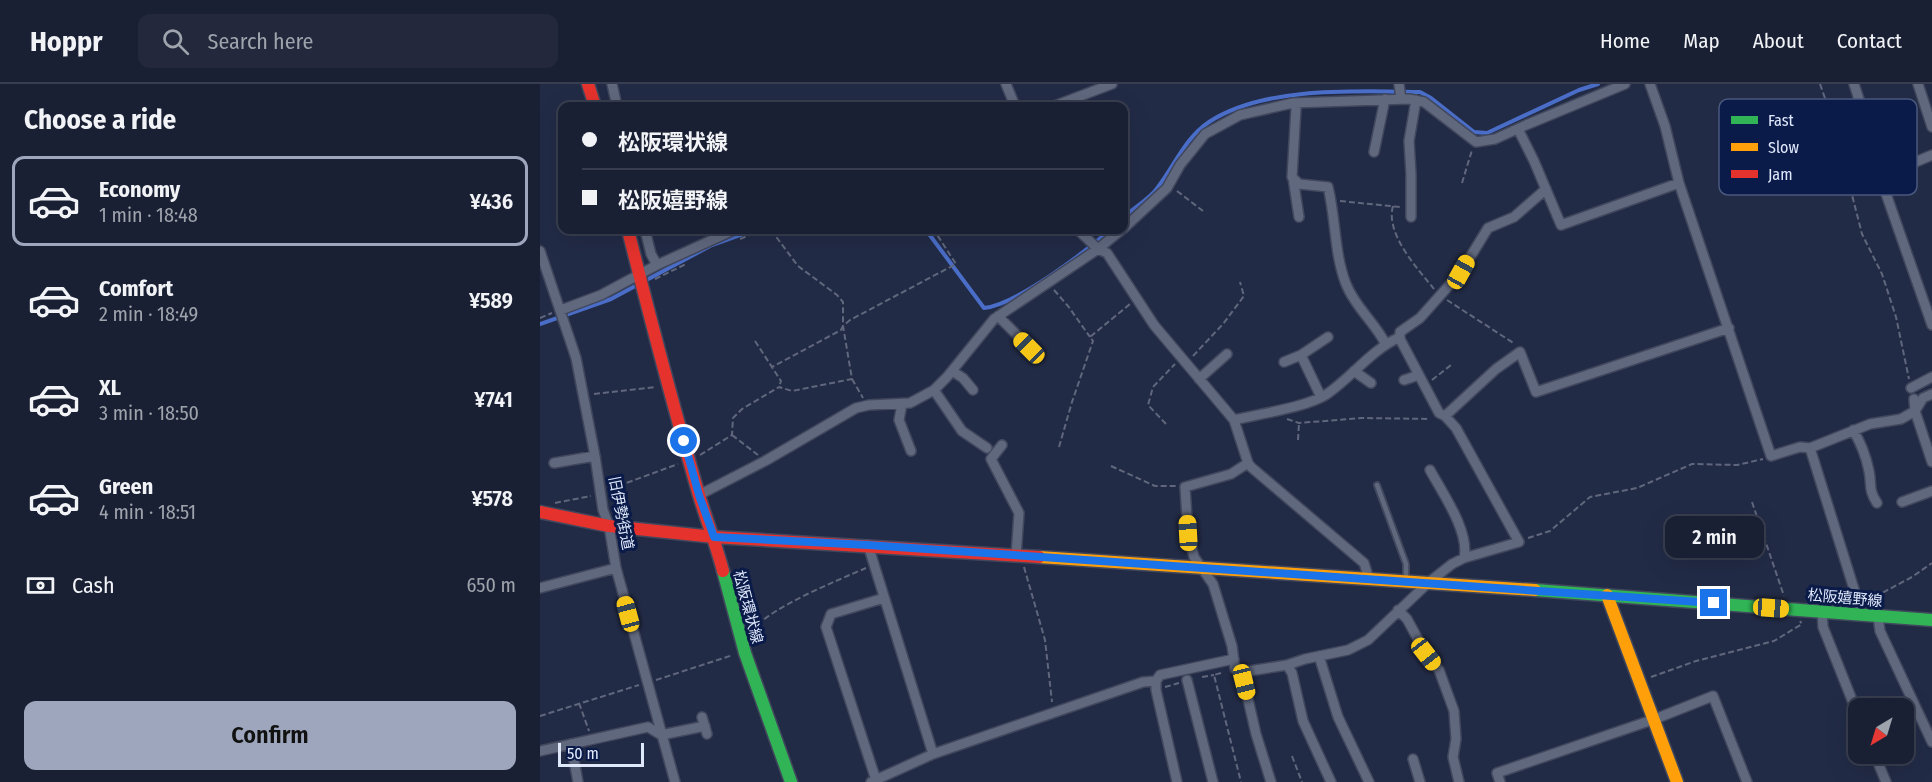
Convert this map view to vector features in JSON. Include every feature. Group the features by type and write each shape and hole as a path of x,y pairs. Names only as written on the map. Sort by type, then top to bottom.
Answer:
{"main road":[{"path":"588,84 594,102"},
{"name":"松阪環状線","path":"629,234 668,386 699,495 714,537 742,644 791,782"},
{"name":"松阪嬉野線","path":"543,513 609,526 714,537 868,545 1607,595 1932,620"},
{"path":"1607,595 1655,718 1677,782"}],"street":[{"path":"612,84 616,102"},
{"path":"1006,84 1013,102"},
{"path":"1065,102 1112,84"},
{"path":"1399,84 1401,99"},
{"path":"1128,224 1156,200 1169,185 1180,165 1205,134 1240,115 1293,103 1416,100 1424,102 1476,142 1495,139 1625,84"},
{"path":"1650,84 1665,126 1679,183 1771,456 1800,447 1810,448 1870,424 1901,419 1915,411 1923,398 1932,394"},
{"path":"1854,84 1859,99"},
{"path":"1918,84 1932,127"},
{"path":"1374,152 1385,99"},
{"path":"1410,213 1409,141 1416,100"},
{"path":"1293,103 1296,108 1292,177 1299,217"},
{"path":"1518,129 1561,225 1679,183"},
{"path":"1917,162 1932,156"},
{"path":"1292,177 1299,184 1328,187 1337,249 1347,285 1385,343"},
{"path":"1248,463 1231,474 1185,487 1188,533 1194,556 1213,584 1232,646 1235,669 1249,671 1287,665 1348,650 1368,640 1398,610 1452,564 1464,558 1519,542 1456,428 1439,413 1400,337 1400,332 1420,318 1461,272 1488,228 1514,217 1546,189"},
{"path":"1886,195 1932,325"},
{"path":"646,234 651,254 657,265"},
{"path":"561,310 601,296 657,265 724,234"},
{"path":"731,234 732,242"},
{"path":"1082,234 1098,249 1107,253 1154,325 1234,420 1248,463 1364,563 1370,579"},
{"path":"699,495 765,461 856,408 910,403 934,390 998,316 1098,249 1116,234"},
{"name":"旧伊勢街道","path":"540,250 576,358 603,510 609,526 616,568 675,782"},
{"path":"998,316 1029,348"},
{"path":"1445,416 1496,369 1520,352 1536,392 1729,328"},
{"path":"1234,420 1313,401 1321,397 1385,343 1400,337"},
{"path":"1284,362 1301,355 1328,338"},
{"path":"1199,379 1227,354"},
{"path":"1301,355 1321,397"},
{"path":"952,371 963,378 973,390"},
{"path":"1354,371 1371,383"},
{"path":"1911,388 1932,377"},
{"path":"1404,380 1421,380"},
{"path":"934,390 962,430 987,448"},
{"path":"1914,399 1915,411 1932,462"},
{"path":"902,404 899,420 911,451"},
{"path":"1853,430 1860,442 1869,473 1870,492 1877,503"},
{"path":"1002,445 991,459 1019,513 1018,556"},
{"path":"1810,448 1859,605"},
{"path":"554,463 595,456"},
{"path":"1430,470 1460,527 1466,550 1464,558"},
{"path":"1902,502 1932,491"},
{"path":"868,545 933,754"},
{"path":"540,588 616,568"},
{"path":"884,598 831,614 826,627 874,781 933,754 1143,682 1156,681"},
{"path":"1398,610 1407,619 1426,654 1439,670 1454,711 1456,739 1454,757 1460,782"},
{"path":"1822,611 1823,627 1852,698"},
{"path":"1878,616 1880,631 1932,742"},
{"path":"1319,656 1338,717 1369,782"},
{"path":"1177,782 1156,690 1156,681 1160,675 1234,659"},
{"path":"1216,663 1218,674"},
{"path":"1287,665 1292,674 1303,721 1331,782"},
{"path":"1249,671 1244,682 1256,734 1271,782"},
{"path":"1187,680 1213,782"},
{"path":"1500,782 1497,773 1713,696 1747,782"},
{"path":"540,751 648,727 661,735 705,725"},
{"path":"571,744 578,782"},
{"path":"1413,759 1420,782"},
{"path":"1879,764 1886,782"}],"lane":[{"path":"1377,485 1406,564 1406,582"}],"path":[{"path":"1820,84 1825,99"},
{"path":"1462,183 1476,142"},
{"path":"1169,185 1203,211"},
{"path":"1852,195 1862,234 1882,274 1896,317 1911,388"},
{"path":"1331,201 1363,202 1410,213"},
{"path":"774,234 798,266 843,302 843,326 852,379 862,397 864,406"},
{"path":"772,367 842,330 850,320 956,264 937,234"},
{"path":"1049,283 1093,341 1059,447"},
{"path":"1090,338 1137,298"},
{"path":"732,435 733,418 779,387 781,381 755,341"},
{"path":"1421,380 1432,380 1451,365"},
{"path":"779,387 792,391 852,379"},
{"path":"583,395 668,386"},
{"path":"1269,411 1270,414 1299,423 1362,418 1436,420 1445,416"},
{"path":"1299,423 1299,440"},
{"path":"543,513 556,503 600,494 689,460 732,435"},
{"path":"732,435 765,461"},
{"path":"1519,542 1550,531 1590,497 1637,488 1692,464 1737,465 1771,456"},
{"path":"1111,466 1155,486 1185,487"},
{"path":"1018,556 1045,640 1054,714"},
{"path":"1859,605 1912,577 1932,563"},
{"path":"540,716 731,656 760,621 823,587 874,564"},
{"path":"1235,669 1214,675 1241,782"},
{"path":"579,703 589,729 589,740"},
{"path":"1292,756 1302,782"}],"waterway":[{"path":"1128,214 1155,191 1187,144 1201,128 1231,110 1256,102 1311,93 1420,92 1474,132 1487,133 1579,90 1598,84"},
{"path":"540,324 611,299 712,245 743,234"},
{"path":"929,234 984,308 998,305 1031,288 1068,264 1105,234"}],"traffic: fast":[{"path":"723,571 745,653 791,782"},
{"path":"1535,590 1932,620"}],"traffic: slow":[{"path":"1039,557 1535,590"},
{"path":"1607,595 1677,782"}],"traffic: jam":[{"path":"588,84 594,102"},
{"path":"629,234 698,492 723,571"},
{"path":"540,512 609,526 714,537 1039,557"}],"route":[{"path":"684,441 714,537 868,545 1714,603"}]}
